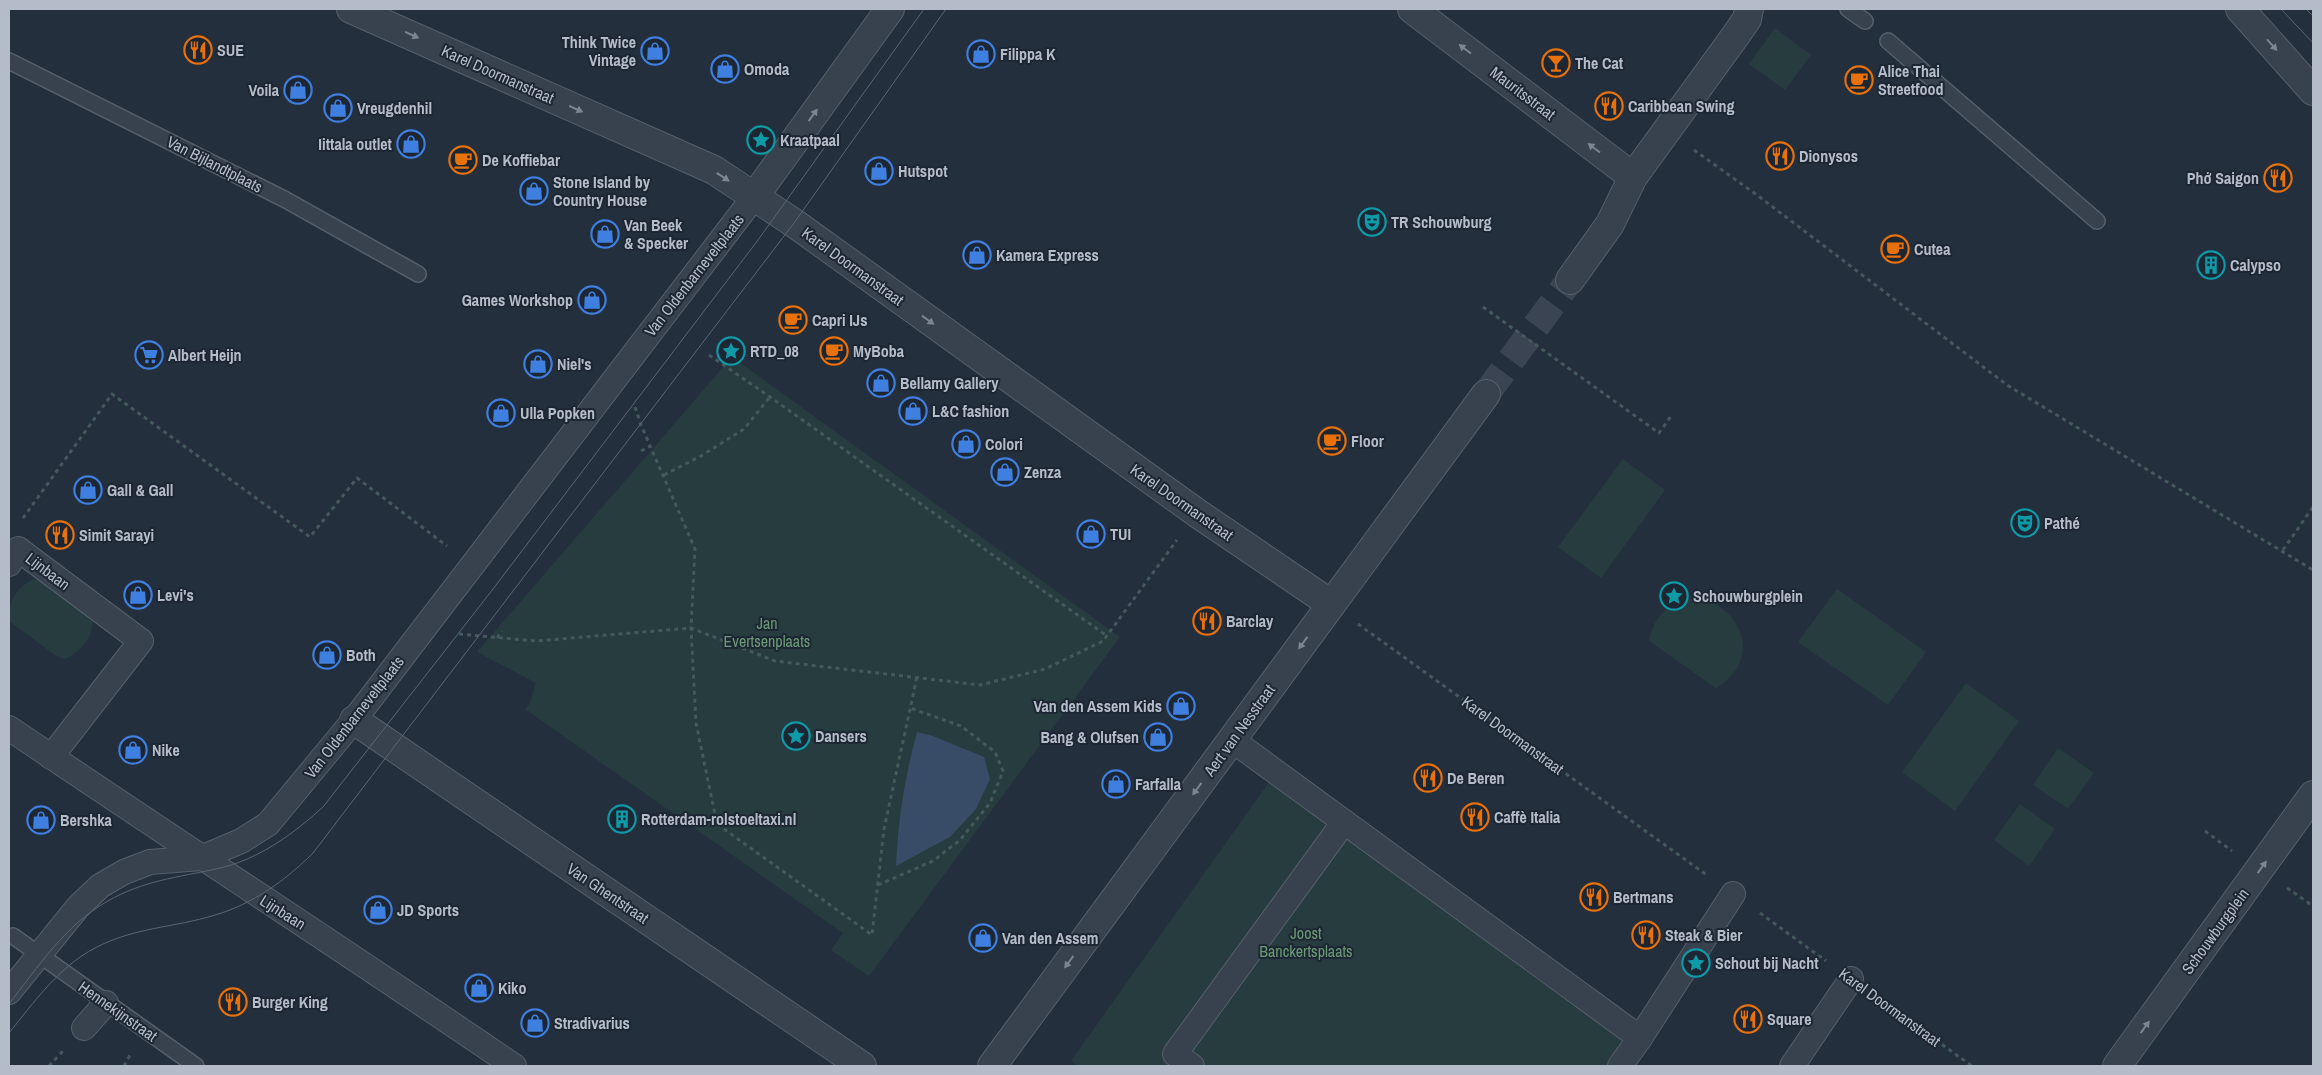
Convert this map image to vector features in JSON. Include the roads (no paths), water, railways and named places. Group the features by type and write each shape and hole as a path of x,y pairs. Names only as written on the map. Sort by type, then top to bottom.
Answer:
{"street":[{"path":"754,197 890,9"},
{"name":"Mauritsstraat","path":"1412,9 1632,177"},
{"path":"1570,280 1610,224 1632,177 1668,132 1736,35 1749,9"},
{"path":"2240,9 2313,91"},
{"name":"Karel Doormanstraat","path":"369,12 714,170 801,228 1197,513 1331,604"},
{"name":"Van Oldenbarneveltplaats","path":"9,992 78,907 100,886 124,872 150,862 201,858 241,841 268,824 354,720 754,197"},
{"name":"Aert van Nesstraat","path":"992,1066 1486,394"},
{"name":"Lijnbaan","path":"14,556 141,641 51,757"},
{"name":"Van Ghentstraat","path":"354,720 862,1066"},
{"name":"Lijnbaan","path":"9,728 201,858 359,960 514,1066"},
{"path":"1232,740 1640,1038"},
{"name":"Schouwburgplein","path":"2117,1066 2313,795"},
{"path":"1192,1066 1175,1054 1344,822"},
{"path":"1620,1066 1733,894"},
{"path":"1792,1066 1851,979"},
{"path":"84,1028 106,1003"}],"lane":[{"path":"1848,9 1865,21"},
{"path":"1888,41 2097,221"},
{"name":"Van Bijlandtplaats","path":"9,61 286,200 418,274"},
{"name":"Hennekijnstraat","path":"13,936 196,1066"}],"water":[{"path":"917,732 933,736 984,757 990,779 976,809 950,837 896,866 898,831 903,798"}],"tunnel":[{"path":"1486,394 1570,280"}],"tram line":[{"path":"9,1004 42,961 66,934 108,901 147,884 231,865 260,853 287,837 323,807 493,589 758,240 924,9"},
{"path":"9,1033 38,997 59,975 95,948 125,936 215,915 243,904 280,882 313,853 794,223 946,9"},
{"path":"2281,9 2313,43"},
{"path":"2306,9 2313,16"}],"place":[{"name":"SUE","path":"198,50"},
{"name":"Think Twice Vintage","path":"655,51"},
{"name":"Filippa K","path":"981,54"},
{"name":"The Cat","path":"1556,63"},
{"name":"Omoda","path":"725,69"},
{"name":"Alice Thai Streetfood","path":"1859,80"},
{"name":"Voila","path":"298,90"},
{"name":"Caribbean Swing","path":"1609,106"},
{"name":"Vreugdenhil","path":"338,108"},
{"name":"Kraatpaal","path":"761,140"},
{"name":"Iittala outlet","path":"411,144"},
{"name":"Dionysos","path":"1780,156"},
{"name":"De Koffiebar","path":"463,160"},
{"name":"Hutspot","path":"879,171"},
{"name":"Phở Saigon","path":"2278,178"},
{"name":"Stone Island by Country House","path":"534,191"},
{"name":"TR Schouwburg","path":"1372,222"},
{"name":"Van Beek & Specker","path":"605,234"},
{"name":"Cutea","path":"1895,249"},
{"name":"Kamera Express","path":"977,255"},
{"name":"Calypso","path":"2211,265"},
{"name":"Games Workshop","path":"592,300"},
{"name":"Capri IJs","path":"793,320"},
{"name":"RTD_08","path":"731,351"},
{"name":"MyBoba","path":"834,351"},
{"name":"Albert Heijn","path":"149,355"},
{"name":"Niel's","path":"538,364"},
{"name":"Bellamy Gallery","path":"881,383"},
{"name":"L&C fashion","path":"913,411"},
{"name":"Ulla Popken","path":"501,413"},
{"name":"Floor","path":"1332,441"},
{"name":"Colori","path":"966,444"},
{"name":"Zenza","path":"1005,472"},
{"name":"Gall & Gall","path":"88,490"},
{"name":"Pathé","path":"2025,523"},
{"name":"TUI","path":"1091,534"},
{"name":"Simit Sarayi","path":"60,535"},
{"name":"Levi's","path":"138,595"},
{"name":"Schouwburgplein","path":"1674,596"},
{"name":"Barclay","path":"1207,621"},
{"name":"Both","path":"327,655"},
{"name":"Van den Assem Kids","path":"1181,706"},
{"name":"Dansers","path":"796,736"},
{"name":"Bang & Olufsen","path":"1158,737"},
{"name":"Nike","path":"133,750"},
{"name":"De Beren","path":"1428,778"},
{"name":"Farfalla","path":"1116,784"},
{"name":"Caffè Italia","path":"1475,817"},
{"name":"Rotterdam-rolstoeltaxi.nl","path":"622,819"},
{"name":"Bershka","path":"41,820"},
{"name":"Bertmans","path":"1594,897"},
{"name":"JD Sports","path":"378,910"},
{"name":"Steak & Bier","path":"1646,935"},
{"name":"Van den Assem","path":"983,938"},
{"name":"Schout bij Nacht","path":"1696,963"},
{"name":"Kiko","path":"479,988"},
{"name":"Burger King","path":"233,1002"},
{"name":"Square","path":"1748,1019"},
{"name":"Stradivarius","path":"535,1023"}],"park label":[{"name":"Jan Evertsenplaats","path":"767,632"},
{"name":"Joost Banckertsplaats","path":"1306,942"}]}
